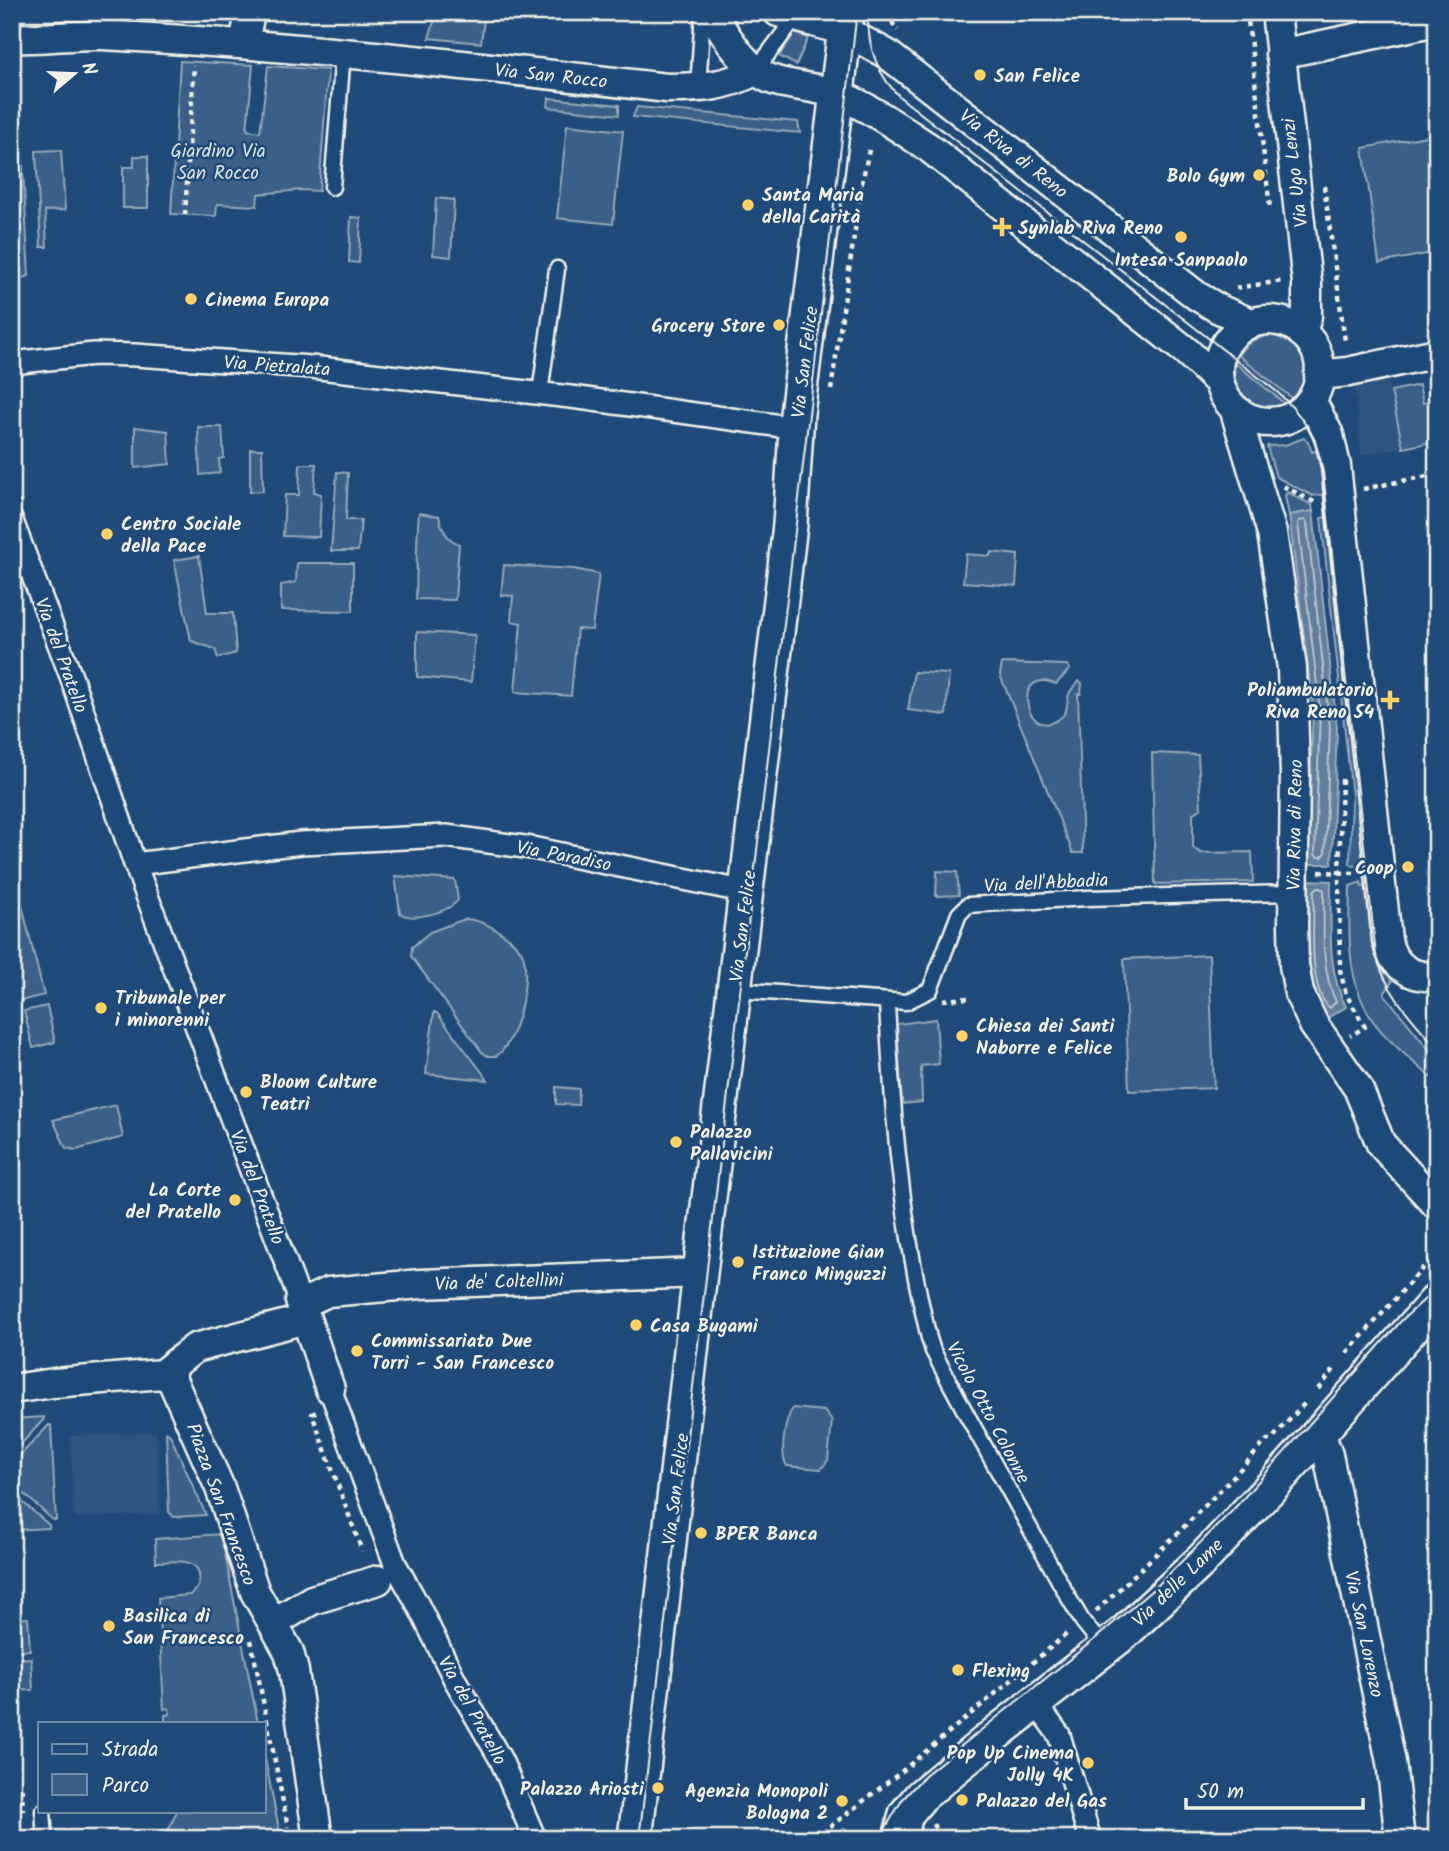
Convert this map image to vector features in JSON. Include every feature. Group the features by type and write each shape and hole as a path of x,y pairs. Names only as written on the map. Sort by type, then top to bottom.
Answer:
{"street":[{"path":"244,44 250,12"},
{"path":"711,12 733,45 755,70 777,82 837,94 885,118 945,160 1186,351 1219,382"},
{"name":"Via Ugo Lenzi","path":"1276,12 1307,283 1307,316 1302,333"},
{"name":"Via Riva di Reno","path":"787,15 813,21 846,22 1197,296 1251,323"},
{"path":"1280,54 1437,21"},
{"name":"Via San Felice","path":"635,1839 790,525 796,428 846,22"},
{"name":"Via San Rocco","path":"12,38 92,35 244,44 667,88 698,88 735,81 755,70"},
{"path":"1437,353 1348,372 1315,387 1293,416 1273,422 1252,419 1234,408 1219,382 1219,360 1226,344 1240,329 1251,323 1279,321 1302,333 1318,356 1315,387 1336,466 1386,933 1391,953 1402,967 1416,975 1437,976"},
{"name":"Via Pietralata","path":"12,363 83,355 135,355 311,367 796,428"},
{"name":"Via Riva di Reno","path":"1234,408 1274,546 1292,668 1295,975 1306,1012 1358,1088 1381,1144 1437,1205"},
{"name":"Via del Pratello","path":"12,522 72,679 135,864 301,1305 323,1401 389,1577 417,1603 455,1680 501,1760 535,1839"},
{"name":"Via Paradiso","path":"135,864 282,845 381,842 446,836 532,848 747,892"},
{"name":"Via de' Coltellini","path":"162,1374 195,1348 328,1292 421,1284 700,1273"},
{"name":"Via delle Lame","path":"900,1839 906,1814 916,1801 1035,1702 1105,1649 1201,1561 1274,1484 1437,1300"},
{"path":"12,1390 54,1383 162,1374"},
{"name":"Piazza San Francesco","path":"162,1374 172,1380 183,1401 233,1519 255,1592 292,1661 318,1839"},
{"name":"Via San Lorenzo","path":"1320,1432 1328,1455 1388,1749 1400,1839"},
{"path":"273,1623 312,1600 389,1577"},
{"path":"1035,1702 1059,1735 1090,1839"}],"lane":[{"path":"698,88 703,12"},
{"path":"755,70 787,15"},
{"path":"332,187 344,53"},
{"path":"540,394 557,269"},
{"name":"Via dell'Abbadia","path":"734,990 906,1002 930,990 959,914 968,905 1101,898 1293,894"},
{"name":"Vicolo Otto Colonne","path":"887,1002 891,1082 905,1203 929,1338 967,1415 1067,1595 1083,1622 1105,1649"},
{"path":"43,1812 45,1839"}],"path":[{"path":"1247,12 1272,220"},
{"path":"184,215 194,62"},
{"path":"856,182 862,183 870,145"},
{"path":"1324,182 1345,341"},
{"path":"1276,284 1278,270"},
{"path":"1362,490 1437,474"},
{"path":"1278,485 1317,504"},
{"path":"1343,772 1338,948 1341,980 1365,1027 1348,1038"},
{"path":"1332,873 1360,872"},
{"path":"942,1000 969,998 969,995"},
{"path":"1347,1353 1437,1252"},
{"path":"1095,1611 1196,1515 1267,1440 1272,1440 1336,1367"},
{"path":"323,1401 312,1414 362,1551"},
{"path":"273,1623 251,1637 290,1839"},
{"path":"814,1839 901,1772 1068,1633"}],"shaded area":[{"path":"1238,355 1293,399 1285,404 1235,363"},
{"path":"1388,376 1403,447 1361,455 1354,383"},
{"path":"156,1432 160,1514 74,1518 70,1436"}],"green space":[{"path":"437,12 485,12 481,43 429,38"},
{"path":"794,33 808,38 796,65 779,56"},
{"name":"Giardino Via San Rocco","path":"180,61 253,65 247,130 260,132 268,66 328,70 319,191 258,194 257,206 217,204 216,216 171,214"},
{"path":"549,98 619,105 619,115 548,107"},
{"path":"637,107 798,122 800,133 633,117"},
{"path":"567,125 623,131 613,224 557,218"},
{"path":"1427,136 1434,170 1437,170 1437,252 1379,263 1363,148"},
{"path":"61,150 65,210 45,211 47,247 41,247 36,151"},
{"path":"14,152 22,152 29,276 16,280 12,269 12,196 16,194"},
{"path":"134,156 148,156 148,208 123,208 123,167 134,167"},
{"path":"436,198 454,200 451,257 433,255"},
{"path":"351,217 361,218 359,263 349,262"},
{"path":"1269,335 1290,344 1303,360 1304,379 1293,399 1238,355 1251,341"},
{"path":"1235,363 1285,404 1264,406 1247,399 1237,384"},
{"path":"1437,382 1437,400 1433,383"},
{"path":"1419,385 1423,403 1437,400 1437,441 1403,448 1391,391"},
{"path":"135,427 168,431 170,464 135,468"},
{"path":"198,427 222,427 224,458 219,459 220,473 200,475"},
{"path":"1304,438 1312,452 1324,449 1331,493 1313,496 1276,477 1267,446 1285,445"},
{"path":"250,449 262,449 263,491 250,492"},
{"path":"300,464 316,464 314,492 321,494 319,537 283,536 285,495 299,495"},
{"path":"337,472 348,473 346,520 361,520 358,551 331,551"},
{"path":"1287,492 1312,505 1313,511 1289,515 1285,496"},
{"path":"419,513 439,516 445,533 459,544 455,600 416,599"},
{"path":"1333,516 1371,862 1353,866 1350,863 1352,795 1321,518"},
{"path":"991,552 1018,555 1016,586 963,582 966,554 990,556"},
{"path":"199,556 207,613 233,613 236,653 218,658 215,649 191,641 174,560"},
{"path":"297,563 353,563 353,611 281,610 281,585 296,582"},
{"path":"504,565 574,569 599,574 592,630 577,629 571,696 515,692 521,623 511,621 513,596 501,595"},
{"path":"417,632 475,635 471,682 417,677"},
{"path":"1002,663 1067,665 1070,669 1056,684 1042,681 1033,685 1028,693 1031,713 1037,721 1047,724 1062,716 1066,711 1070,692 1079,681 1082,683 1081,694 1078,694 1083,853 1073,853 1000,675"},
{"path":"914,672 949,674 946,715 908,710"},
{"path":"1152,753 1198,755 1201,809 1193,813 1193,848 1201,853 1252,852 1253,882 1155,884"},
{"path":"937,871 957,872 959,895 936,896"},
{"path":"395,876 455,880 458,900 447,908 430,914 406,916 400,913"},
{"path":"1361,882 1362,887 1374,886 1385,963 1392,982 1384,994 1437,1059 1437,1083 1381,1031 1361,998 1355,981 1349,924 1350,886"},
{"path":"17,885 44,995 12,1003 12,887"},
{"path":"465,919 480,922 498,931 513,942 523,955 524,993 516,1025 504,1049 496,1056 488,1056 482,1052 411,956 412,947 430,932"},
{"path":"1209,955 1214,1088 1129,1091 1124,959"},
{"path":"47,1006 55,1042 33,1048 24,1011"},
{"path":"434,1012 437,1013 488,1080 426,1074"},
{"path":"936,1019 939,1064 921,1066 922,1102 902,1104 897,1024"},
{"path":"556,1087 579,1089 578,1105 556,1104"},
{"path":"116,1105 123,1137 76,1150 66,1148 53,1120"},
{"path":"793,1408 824,1411 832,1421 828,1460 821,1469 787,1466 783,1453 784,1437"},
{"path":"12,1419 44,1419 12,1454"},
{"path":"49,1425 56,1520 12,1483 12,1464"},
{"path":"166,1432 170,1435 206,1515 174,1517 169,1512"},
{"path":"12,1493 49,1525 49,1528 12,1530"},
{"path":"221,1534 258,1722 165,1722 165,1715 170,1714 169,1708 164,1709 158,1598 190,1595 198,1587 199,1577 198,1570 188,1562 156,1562 155,1539"},
{"path":"28,1618 30,1650 12,1651 12,1619"},
{"path":"31,1658 33,1690 12,1691 12,1659"},
{"path":"266,1764 281,1839 156,1839 168,1831 177,1812 266,1812"}],"water":[{"path":"1313,511 1337,728 1332,864 1307,864 1313,710 1289,515"},
{"path":"1307,880 1331,881 1332,961 1346,1007 1325,1019 1310,984"}],"tram line":[{"path":"639,1839 857,12"},
{"path":"868,12 869,36 875,59 886,80 901,98 1276,391 1307,427 1317,448 1323,472 1376,955 1393,994 1437,1048"},
{"path":"879,1839 902,1800 925,1775 1158,1585 1232,1511 1402,1320 1437,1288"}],"place":[{"name":"San Felice","path":"980,75"},
{"name":"Bolo Gym","path":"1259,175"},
{"name":"Santa Maria della Carità","path":"748,205"},
{"name":"Synlab Riva Reno","path":"1002,227"},
{"name":"Intesa Sanpaolo","path":"1181,237"},
{"name":"Cinema Europa","path":"191,299"},
{"name":"Grocery Store","path":"779,325"},
{"name":"Centro Sociale della Pace","path":"107,534"},
{"name":"Poliambulatorio Riva Reno 54","path":"1390,700"},
{"name":"Coop","path":"1408,867"},
{"name":"Tribunale per i minorenni","path":"101,1008"},
{"name":"Chiesa dei Santi Naborre e Felice","path":"962,1036"},
{"name":"Bloom Culture Teatri","path":"246,1092"},
{"name":"Palazzo Pallavicini","path":"676,1142"},
{"name":"La Corte del Pratello","path":"235,1200"},
{"name":"Istituzione Gian Franco Minguzzi","path":"738,1262"},
{"name":"Casa Bugami","path":"636,1325"},
{"name":"Commissariato Due Torri - San Francesco","path":"357,1351"},
{"name":"BPER Banca","path":"701,1533"},
{"name":"Basilica di San Francesco","path":"109,1626"},
{"name":"Flexing","path":"958,1670"},
{"name":"Pop Up Cinema Jolly 4K","path":"1088,1763"},
{"name":"Palazzo Ariosti","path":"658,1788"},
{"name":"Palazzo del Gas","path":"962,1800"},
{"name":"Agenzia Monopoli Bologna 2","path":"842,1801"}]}
